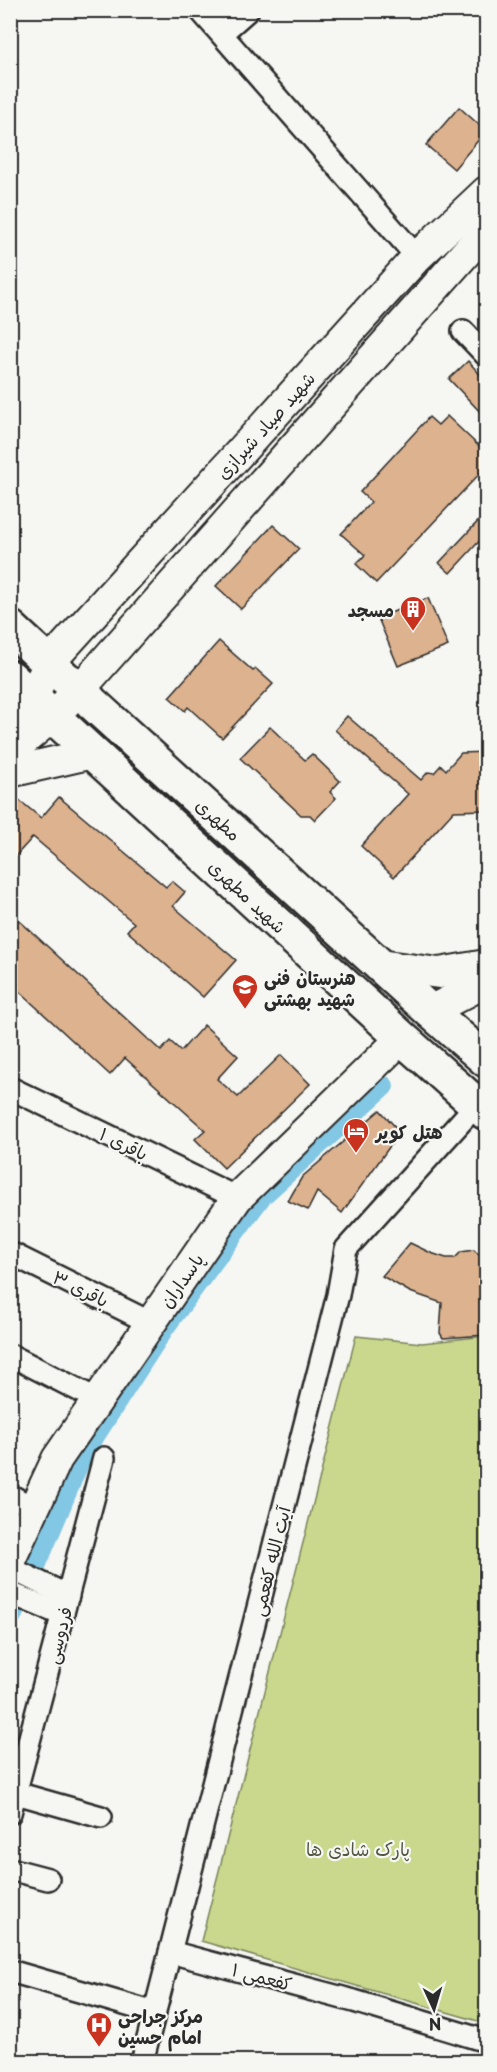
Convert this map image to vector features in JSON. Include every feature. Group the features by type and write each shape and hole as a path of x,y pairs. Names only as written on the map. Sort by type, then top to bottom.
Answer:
{"main road":[{"name":"شهید صیاد شیرازی","path":"10,752 27,701 50,662 417,257 486,192"},
{"name":"شهید صیاد شیرازی","path":"27,701 81,688 486,230"},
{"name":"مطهری","path":"10,627 66,679 81,688 100,710 430,1011"},
{"name":"شهید مطهری","path":"27,701 93,753 482,1109"},
{"path":"10,772 93,753"},
{"path":"379,965 439,973 486,965"},
{"path":"402,1038 430,1011 486,982"},
{"path":"430,1011 486,1060"},
{"name":"پاسداران","path":"10,1560 22,1502 57,1460 237,1198 402,1038"}],"street":[{"path":"200,10 417,257"},
{"path":"222,33 248,10"},
{"path":"463,331 486,355"},
{"name":"باقری ۱","path":"10,1088 237,1198"},
{"name":"آیت الله کفعمی","path":"142,2061 338,1295 346,1249 482,1109"},
{"name":"باقری ۳","path":"10,1253 151,1323"},
{"path":"10,1355 98,1400"},
{"name":"فردوسی","path":"13,1803 105,1458"},
{"path":"10,1568 66,1602"},
{"path":"10,1593 66,1602"},
{"path":"13,1803 101,1817"},
{"path":"10,1869 48,1879"},
{"name":"کفعمی ۱","path":"170,1952 354,2001 486,2041"},
{"path":"10,1971 154,2013"}],"green space":[{"name":"پارک شادی ها","path":"356,1336 422,1343 486,1336 485,2023 201,1941"}],"building":[{"path":"459,107 486,131 454,169 426,145"},
{"path":"468,361 486,381 486,418 449,379"},
{"path":"447,416 486,453 486,467 376,583 356,564 365,555 341,534 371,502 360,492 429,417 438,425"},
{"path":"486,513 486,534 450,573 439,563"},
{"path":"273,525 299,549 241,609 216,586"},
{"name":"مسجد","path":"428,598 448,646 398,666 378,618"},
{"path":"219,641 253,671 256,669 273,684 222,738 188,707 185,711 169,697"},
{"path":"347,716 421,780 428,772 434,773 441,765 446,770 461,753 486,752 486,810 454,811 394,877 361,846 408,794 335,730"},
{"path":"270,727 305,760 312,754 340,781 330,792 336,798 315,820 310,815 301,815 240,758"},
{"path":"59,797 166,887 172,881 185,892 173,906 236,960 203,997 127,931 134,923 33,837 10,862 10,809 19,800 41,818"},
{"path":"10,912 161,1051 170,1041 181,1051 204,1025 238,1056 217,1079 238,1097 281,1055 310,1084 224,1168 195,1139 205,1130 125,1058 110,1075 10,983"},
{"name":"هتل کویر","path":"380,1110 400,1132 342,1213 317,1192 308,1210 288,1201 302,1177"},
{"path":"410,1243 446,1258 455,1258 461,1252 474,1250 486,1262 486,1335 443,1338 440,1333 442,1303 410,1292 382,1276"}],"waterway":[{"path":"26,1590 82,1456 165,1327 262,1196 384,1086"},
{"path":"10,1619 17,1607"}],"place":[{"name":"مسجد","path":"413,632"},
{"name":"هنرستان فنی شهید بهشتی","path":"245,1010"},
{"name":"هتل کویر","path":"356,1154"},
{"name":"مرکز جراحی امام حسین","path":"99,2048"}]}
